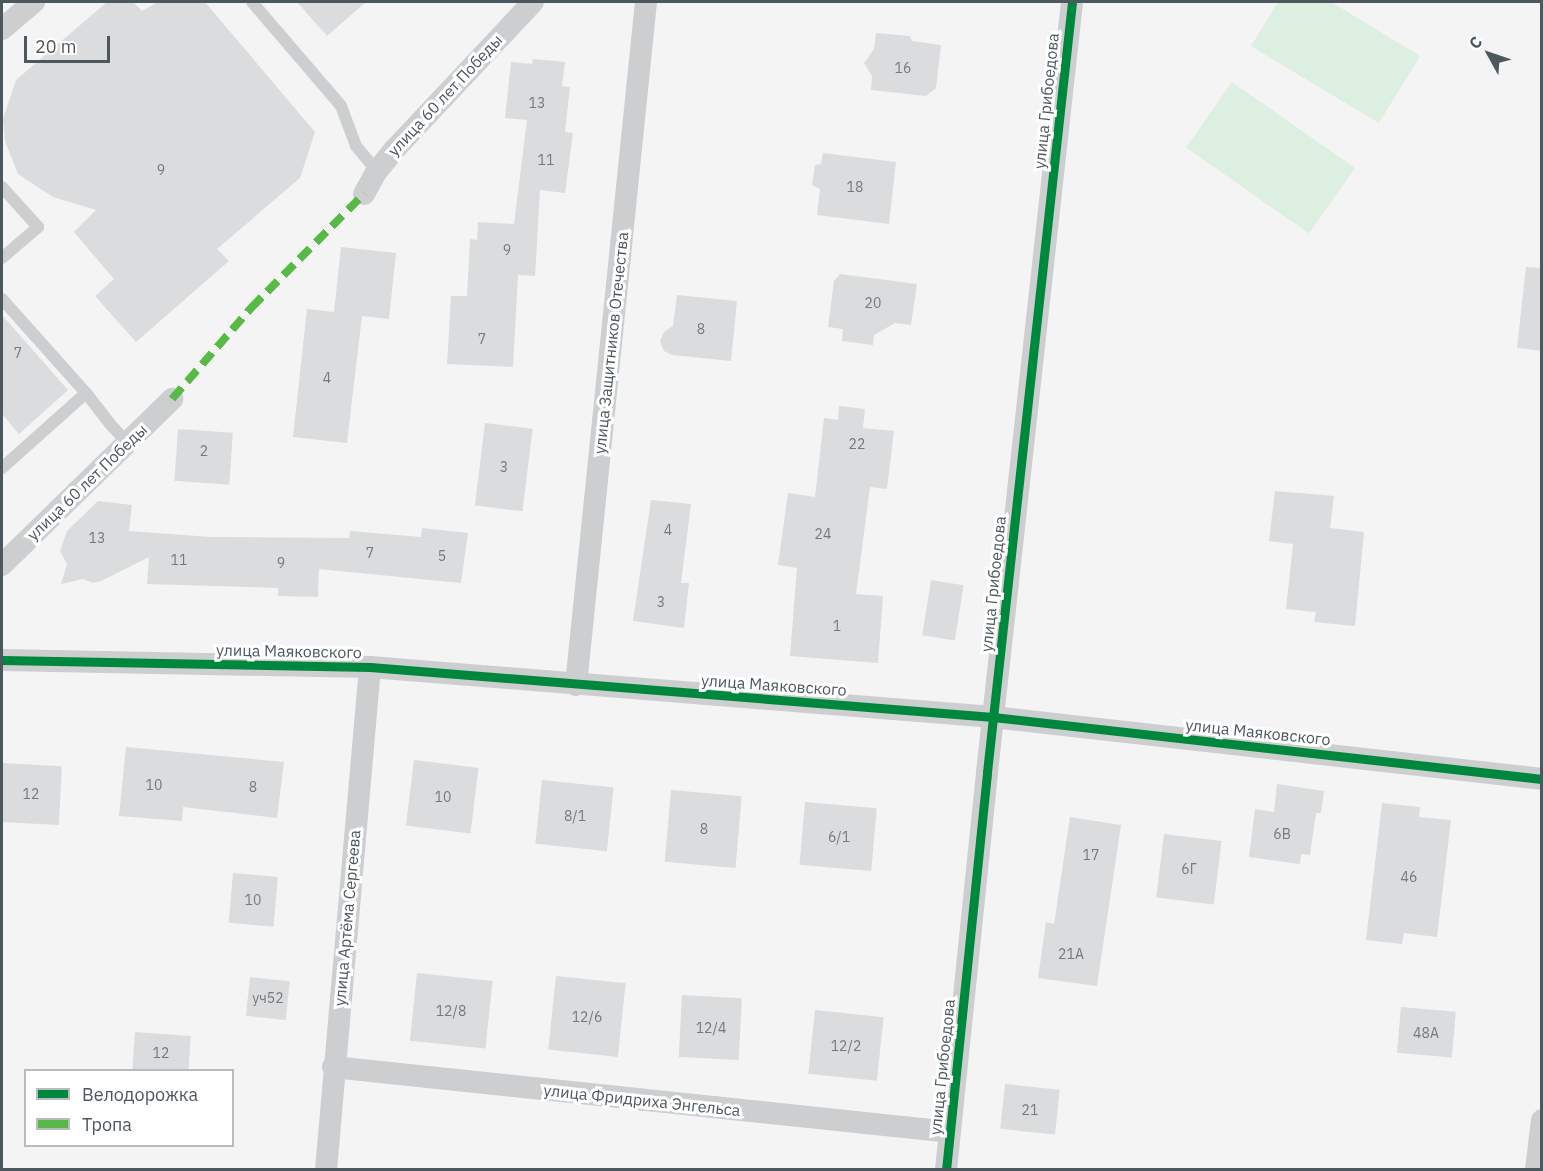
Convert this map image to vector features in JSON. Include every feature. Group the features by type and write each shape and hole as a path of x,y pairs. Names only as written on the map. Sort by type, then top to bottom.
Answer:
{"street":[{"path":"2,29 34,2"},
{"name":"улица 60 лет Победы","path":"364,194 377,171 533,2"},
{"name":"улица Защитников Отечества","path":"576,685 646,2"},
{"name":"улица Грибоедова","path":"946,1170 993,717 1072,2"},
{"name":"улица 60 лет Победы","path":"2,565 172,399"},
{"name":"улица Маяковского","path":"2,660 370,668 993,717 1542,779"},
{"name":"улица Артёма Сергеева","path":"326,1170 333,1067 370,668"},
{"name":"улица Фридриха Энгельса","path":"333,1067 950,1132"},
{"path":"1536,1170 1542,1120"}],"lane":[{"path":"252,2 341,106 356,146 377,171"},
{"path":"2,187 38,227 2,258"},
{"path":"2,299 128,443"},
{"path":"2,468 86,393"}],"green space":[{"path":"1278,2 1331,2 1420,56 1379,123 1251,46"},
{"path":"1232,82 1355,168 1309,234 1186,148"}],"building":[{"path":"107,2 133,2 142,11 158,2 205,2 315,132 300,178 217,249 229,261 136,342 95,296 114,279 74,232 96,210 53,197 18,174 5,141 3,119 16,80"},
{"path":"297,2 366,2 327,36"},
{"path":"876,33 910,36 912,41 941,45 936,88 926,96 871,90 872,76 864,63 874,49"},
{"path":"533,59 565,62 562,86 570,87 565,132 573,133 565,193 540,190 535,276 518,275 513,367 447,364 451,296 467,296 470,239 477,240 478,222 514,224 527,120 505,118 511,62 532,64"},
{"path":"823,153 896,162 889,224 817,215 820,189 812,185 815,165 821,164"},
{"path":"341,247 396,253 389,319 362,316 347,443 293,437 307,309 334,312"},
{"path":"1526,267 1542,268 1542,351 1517,348"},
{"path":"840,274 917,284 911,325 895,323 874,335 873,345 842,341 843,329 828,327 834,281"},
{"path":"677,295 737,301 731,361 672,355 664,351 660,341 664,332 673,326"},
{"path":"2,315 68,390 19,434 2,414"},
{"path":"839,406 865,409 863,428 894,431 887,489 870,487 856,594 883,596 878,663 790,656 797,568 778,565 788,493 815,497 824,418 838,420"},
{"path":"485,423 533,429 523,511 475,505"},
{"path":"178,429 233,433 229,485 174,481"},
{"path":"1275,491 1334,496 1330,528 1364,532 1355,626 1314,622 1316,612 1286,609 1293,544 1269,541"},
{"path":"651,500 691,504 681,583 689,583 684,628 633,621"},
{"path":"98,501 132,505 129,531 211,537 349,538 350,531 421,537 422,528 468,533 461,583 319,569 318,597 278,596 278,588 147,584 149,557 101,581 93,583 83,579 61,584 67,564 60,551 67,531"},
{"path":"931,580 964,585 955,640 922,635"},
{"path":"126,747 284,762 277,818 183,807 182,821 119,816"},
{"path":"414,760 479,768 470,833 406,826"},
{"path":"2,763 62,766 59,825 2,822"},
{"path":"542,780 614,788 607,851 535,844"},
{"path":"1277,784 1324,791 1321,813 1316,813 1310,855 1301,854 1300,864 1249,857 1255,809 1274,812"},
{"path":"671,790 742,796 735,868 665,862"},
{"path":"805,802 877,808 871,871 800,865"},
{"path":"1382,803 1420,807 1419,817 1451,820 1437,937 1404,933 1402,944 1366,940"},
{"path":"1070,817 1121,825 1097,986 1038,978 1046,922 1054,924"},
{"path":"1164,834 1222,841 1214,905 1156,898"},
{"path":"233,873 278,877 273,927 229,923"},
{"path":"417,973 493,981 485,1049 410,1041"},
{"path":"556,976 626,983 618,1057 548,1050"},
{"path":"250,977 290,981 286,1020 246,1016"},
{"path":"682,995 742,998 739,1060 679,1057"},
{"path":"1401,1007 1456,1012 1452,1058 1397,1053"},
{"path":"815,1010 884,1017 877,1081 808,1074"},
{"path":"135,1032 191,1036 189,1069 132,1069"},
{"path":"1005,1084 1060,1090 1055,1135 1000,1129"}],"marked path":[{"path":"172,399 251,308 364,194"}],"cycle path":[{"path":"946,1170 987,772 1072,2"},
{"path":"2,660 370,667 993,717 1542,779"}]}
